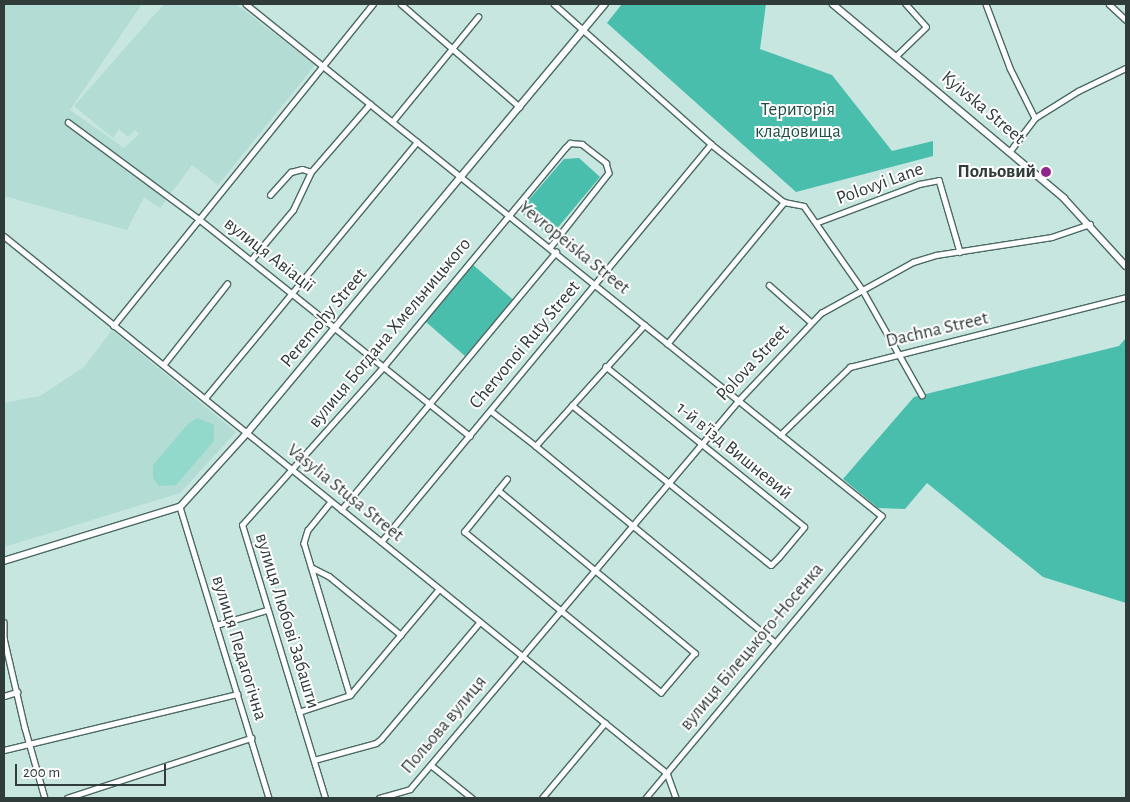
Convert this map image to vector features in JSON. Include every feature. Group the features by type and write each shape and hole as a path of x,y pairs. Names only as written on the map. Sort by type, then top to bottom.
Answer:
{"street":[{"name":"Yevropeiska Street","path":"246,4 882,516"},
{"path":"113,326 373,4"},
{"path":"401,4 520,106"},
{"path":"554,4 711,144 784,202 804,206 818,222 862,289 922,395"},
{"name":"Peremohy Street","path":"180,507 248,432 462,178 605,4"},
{"name":"Kyivska Street","path":"834,4 1010,151 1091,223 1126,266"},
{"path":"897,55 926,27 905,4"},
{"path":"986,4 1010,68 1035,118"},
{"path":"1109,4 1126,20"},
{"path":"392,122 478,17"},
{"path":"1010,151 1035,118 1078,91 1126,68"},
{"path":"251,260 293,210 311,172 370,104"},
{"name":"вулиця Авіації","path":"68,122 200,219 470,436"},
{"path":"206,398 417,142"},
{"name":"вулиця Богдана Хмельницького","path":"293,470 384,366 570,143 582,144 606,163 607,178 550,248"},
{"name":"Chervonoi Ruty Street","path":"381,542 711,144"},
{"path":"270,195 291,172 302,168 311,172"},
{"name":"Polovyi Lane","path":"818,222 919,184 939,180 960,252"},
{"path":"667,344 784,202"},
{"name":"Polova Street","path":"522,656 738,400 811,322 862,289 913,262 960,252 1052,237 1091,223"},
{"name":"Vasylia Stusa Street","path":"4,236 667,773"},
{"path":"341,510 556,252"},
{"path":"164,364 227,284"},
{"path":"769,285 811,322"},
{"name":"Dachna Street","path":"780,435 845,370 900,354 1126,297"},
{"path":"536,446 645,325"},
{"name":"1-й в'їзд Вишневий","path":"606,367 804,527 771,565 668,482"},
{"path":"572,405 668,482"},
{"path":"491,411 775,642"},
{"name":"вулиця Любові Забашти","path":"293,470 285,473 242,524 325,798"},
{"path":"498,490 696,653 661,694 464,532 498,490 507,479"},
{"path":"331,502 305,536 311,567 350,694"},
{"path":"4,561 180,507"},
{"name":"вулиця Педагогічна","path":"180,507 269,798"},
{"name":"вулиця Білецького-Носенка","path":"646,798 882,516"},
{"path":"311,567 329,576 401,635"},
{"path":"299,712 350,694 440,589"},
{"path":"216,625 268,610"},
{"path":"4,622 4,638 46,798"},
{"path":"314,760 376,743 381,739 480,622"},
{"name":"Польова вулиця","path":"379,798 410,789 522,656"},
{"path":"4,696 17,692"},
{"path":"4,750 30,741 237,694"},
{"path":"542,798 605,723"},
{"path":"67,798 251,738"},
{"path":"431,765 472,798"},
{"path":"667,773 676,798"}],"shaded area":[{"path":"4,4 142,4 70,110 124,148 139,134 135,130 128,137 119,129 113,138 74,106 164,4 236,4 315,65 218,185 192,165 160,208 144,197 127,230 4,196"},
{"path":"112,330 236,432 180,493 4,547 4,403 40,396 84,367"}],"green space":[{"name":"Територія кладовища","path":"622,4 766,4 760,49 832,75 892,151 933,141 933,156 796,192 607,23"},
{"path":"579,158 600,177 550,237 519,211 564,159"},
{"path":"472,264 514,300 465,356 423,320"},
{"path":"1126,338 1126,603 1043,577 927,483 905,509 878,508 843,479 914,397 1119,346"},
{"path":"198,418 214,425 214,441 176,485 159,486 153,478 153,465 189,423"}],"place":[{"name":"Польовий","path":"1046,172"}]}
